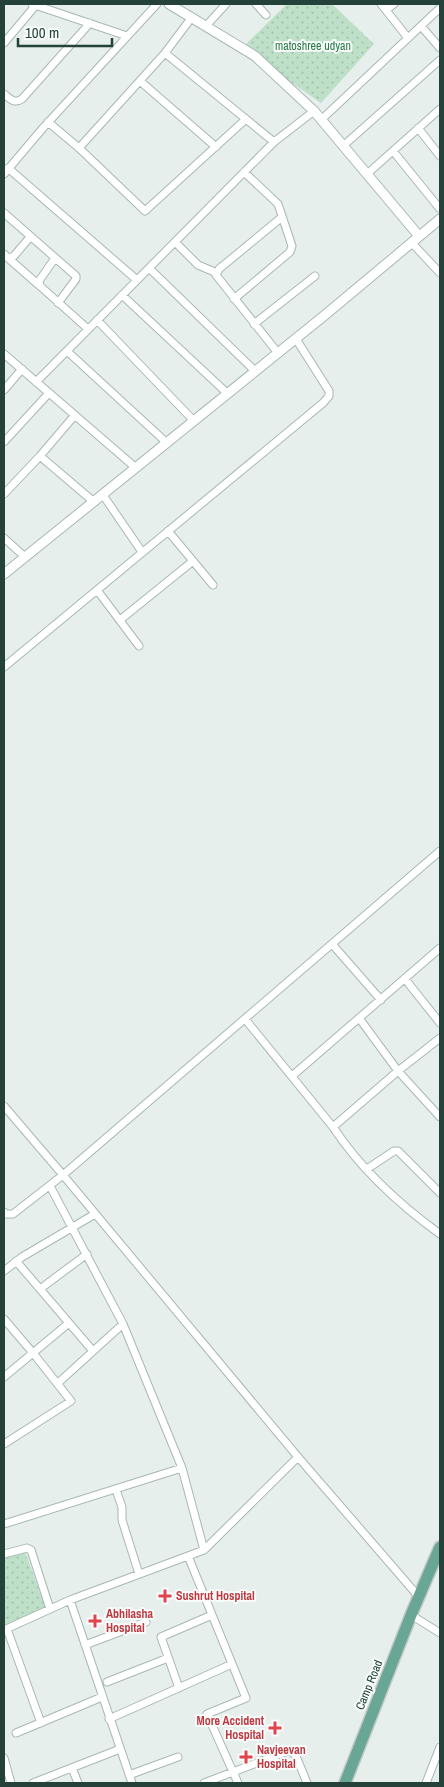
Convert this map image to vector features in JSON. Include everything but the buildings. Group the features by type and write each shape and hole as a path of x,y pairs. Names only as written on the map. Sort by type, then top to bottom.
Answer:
{"main road":[{"name":"Camp Road","path":"345,1783 440,1546"}],"street":[{"path":"4,43 34,4 128,36"},
{"path":"137,280 6,171 48,122 157,4"},
{"path":"169,4 255,56 314,112 367,174 440,273"},
{"path":"206,26 226,4"},
{"path":"256,4 266,15"},
{"path":"381,4 408,38"},
{"path":"386,10 394,4"},
{"path":"321,120 440,8"},
{"path":"79,148 165,53 192,17"},
{"path":"4,94 13,101 17,102 22,99 90,23"},
{"path":"421,26 440,48"},
{"path":"165,53 274,142"},
{"path":"343,146 440,60"},
{"path":"140,81 216,147"},
{"path":"367,174 440,108"},
{"path":"36,382 274,142 314,112"},
{"path":"48,122 79,148 145,211 246,119"},
{"path":"418,128 440,156"},
{"path":"393,151 440,209"},
{"path":"234,299 291,249 292,246 275,200 244,172"},
{"path":"4,213 77,278 58,303"},
{"path":"217,274 220,269 282,217"},
{"path":"4,574 296,339 440,219"},
{"path":"6,256 14,256 30,237"},
{"path":"175,242 198,266 217,274 234,299 278,353"},
{"path":"6,256 88,329"},
{"path":"40,286 39,282 55,258"},
{"path":"149,268 255,371"},
{"path":"254,324 315,276"},
{"path":"122,295 227,394"},
{"path":"97,320 194,420"},
{"path":"4,667 324,403 329,396 329,391 296,339"},
{"path":"66,351 167,443"},
{"path":"4,354 136,468"},
{"path":"4,390 22,369"},
{"path":"4,442 49,393"},
{"path":"4,494 40,456 74,415"},
{"path":"40,456 94,502"},
{"path":"103,495 142,552"},
{"path":"168,531 213,585"},
{"path":"4,538 25,557"},
{"path":"120,620 193,561"},
{"path":"97,590 139,646"},
{"path":"4,1212 6,1214 13,1214 50,1186 440,851"},
{"path":"332,944 381,1000"},
{"path":"292,1076 440,948"},
{"path":"405,979 440,1023"},
{"path":"359,1018 398,1071 440,1118"},
{"path":"245,1019 367,1169 440,1234"},
{"path":"333,1127 440,1038"},
{"path":"4,1106 298,1457 419,1597"},
{"path":"367,1169 394,1151 398,1151 440,1193"},
{"path":"50,1186 123,1324 182,1468 204,1550"},
{"path":"4,1272 16,1261 96,1214"},
{"path":"40,1289 87,1254"},
{"path":"16,1261 93,1351"},
{"path":"4,1318 71,1399 70,1403 4,1444"},
{"path":"4,1377 69,1323"},
{"path":"58,1383 123,1324"},
{"path":"41,1722 5,1629 70,1600 204,1550 298,1457"},
{"path":"4,1524 182,1468"},
{"path":"116,1490 122,1507 122,1520 139,1574"},
{"path":"4,1554 27,1548 31,1550 50,1609"},
{"path":"188,1556 246,1698 207,1714 238,1783"},
{"path":"70,1600 132,1783"},
{"path":"179,1688 161,1637 212,1615"},
{"path":"411,1615 440,1633"},
{"path":"85,1645 146,1622"},
{"path":"107,1682 168,1658"},
{"path":"109,1719 232,1664"},
{"path":"16,1733 102,1697"},
{"path":"426,1783 440,1747"},
{"path":"33,1783 120,1749"},
{"path":"204,1783 291,1751 296,1756 307,1783"},
{"path":"129,1775 178,1757"},
{"path":"4,1758 12,1783"},
{"path":"72,1768 78,1783"}],"green space":[{"name":"matoshree udyan","path":"287,4 332,4 374,44 321,103 242,48"},
{"path":"25,1551 45,1607 4,1626 4,1554"}],"place":[{"name":"Sushrut Hospital","path":"165,1596"},
{"name":"Abhilasha Hospital","path":"95,1621"},
{"name":"More Accident Hospital","path":"275,1728"},
{"name":"Navjeevan Hospital","path":"246,1757"}]}
